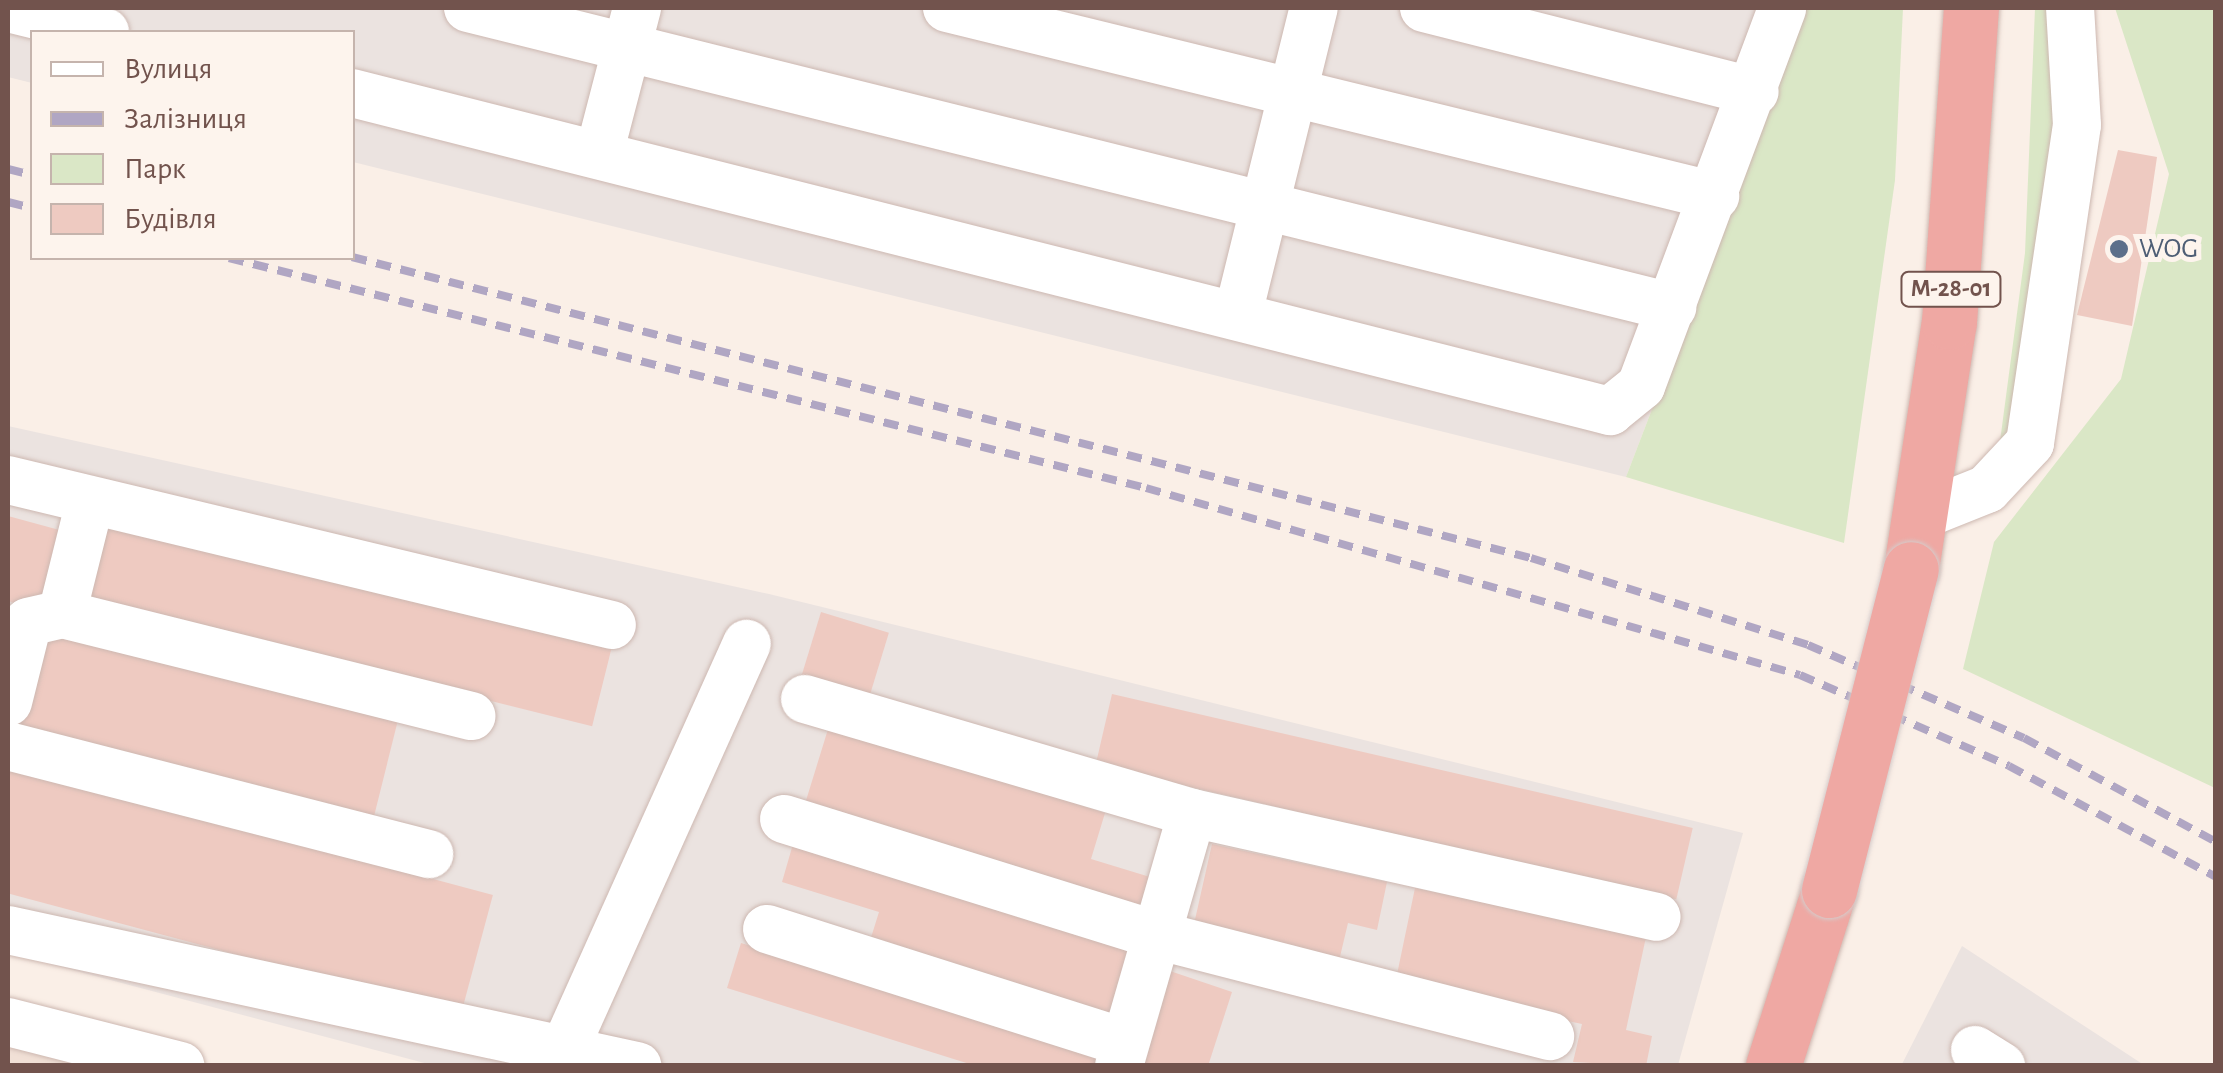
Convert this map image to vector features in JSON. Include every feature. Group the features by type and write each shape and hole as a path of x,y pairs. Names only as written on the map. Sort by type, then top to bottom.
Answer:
{"highway":[{"name":"М-28-01","path":"1774,1066 1829,890 1922,515 1948,322 1970,8"}],"street":[{"path":"8,8 98,30"},
{"path":"468,8 632,27 1265,205 1672,306"},
{"path":"947,8 1716,196"},
{"path":"1238,314 1314,8"},
{"path":"1424,8 1755,92"},
{"path":"355,95 1238,314 1610,411 1640,386 1716,196 1782,8"},
{"path":"1922,515 1988,489 2030,443 2077,125 2070,8"},
{"path":"599,154 632,27"},
{"path":"8,480 612,626"},
{"path":"8,702 33,617 90,502"},
{"path":"33,617 472,716"},
{"path":"559,1054 747,644"},
{"path":"805,699 1192,813 1656,917"},
{"path":"8,746 429,854"},
{"path":"766,928 1121,1054 1192,813"},
{"path":"784,819 1156,935 1550,1036"},
{"path":"8,930 559,1054 637,1066"},
{"path":"8,1022 180,1066"}],"shaded area":[{"path":"8,8 1806,8 1626,477 355,162 355,30 30,30 30,82 8,77"},
{"path":"8,426 769,594 1743,833 1678,1065 432,1065 8,953"},
{"path":"1962,946 2144,1065 1901,1066"},
{"path":"8,1019 192,1066 8,1066"}],"green space":[{"path":"1806,8 1903,8 1895,180 1844,543 1626,477"},
{"path":"2035,8 2047,8 2060,84 2010,434 1999,449 2025,253"},
{"path":"2115,8 2215,8 2215,788 1963,669 1994,542 2121,379 2169,174"}],"building":[{"path":"2118,150 2157,157 2132,326 2077,315"},
{"path":"8,516 63,531 40,610 8,601"},
{"path":"104,522 611,649 592,726 85,600"},
{"path":"821,612 889,633 868,701 800,680"},
{"path":"35,630 398,720 372,823 9,733"},
{"path":"1112,694 1693,828 1676,899 1096,765"},
{"path":"829,726 1105,813 1091,859 1150,877 1138,912 804,807"},
{"path":"8,765 493,895 461,1015 8,893"},
{"path":"793,844 1136,949 1115,1019 869,944 879,912 782,882"},
{"path":"1212,844 1387,882 1377,930 1348,923 1338,965 1192,933"},
{"path":"1415,888 1646,937 1626,1030 1652,1036 1646,1066 1573,1062 1582,1024 1395,984"},
{"path":"741,943 1104,1056 1101,1066 976,1066 727,988"},
{"path":"1170,971 1232,992 1208,1066 1140,1066"}],"railway":[{"path":"8,169 30,174"},
{"path":"8,202 30,208"},
{"path":"355,258 1531,558 1808,645 2024,738 2216,842"},
{"path":"237,260 1146,488 1800,675 2009,766 2216,877"}],"place":[{"name":"WOG","path":"2119,249"}]}
